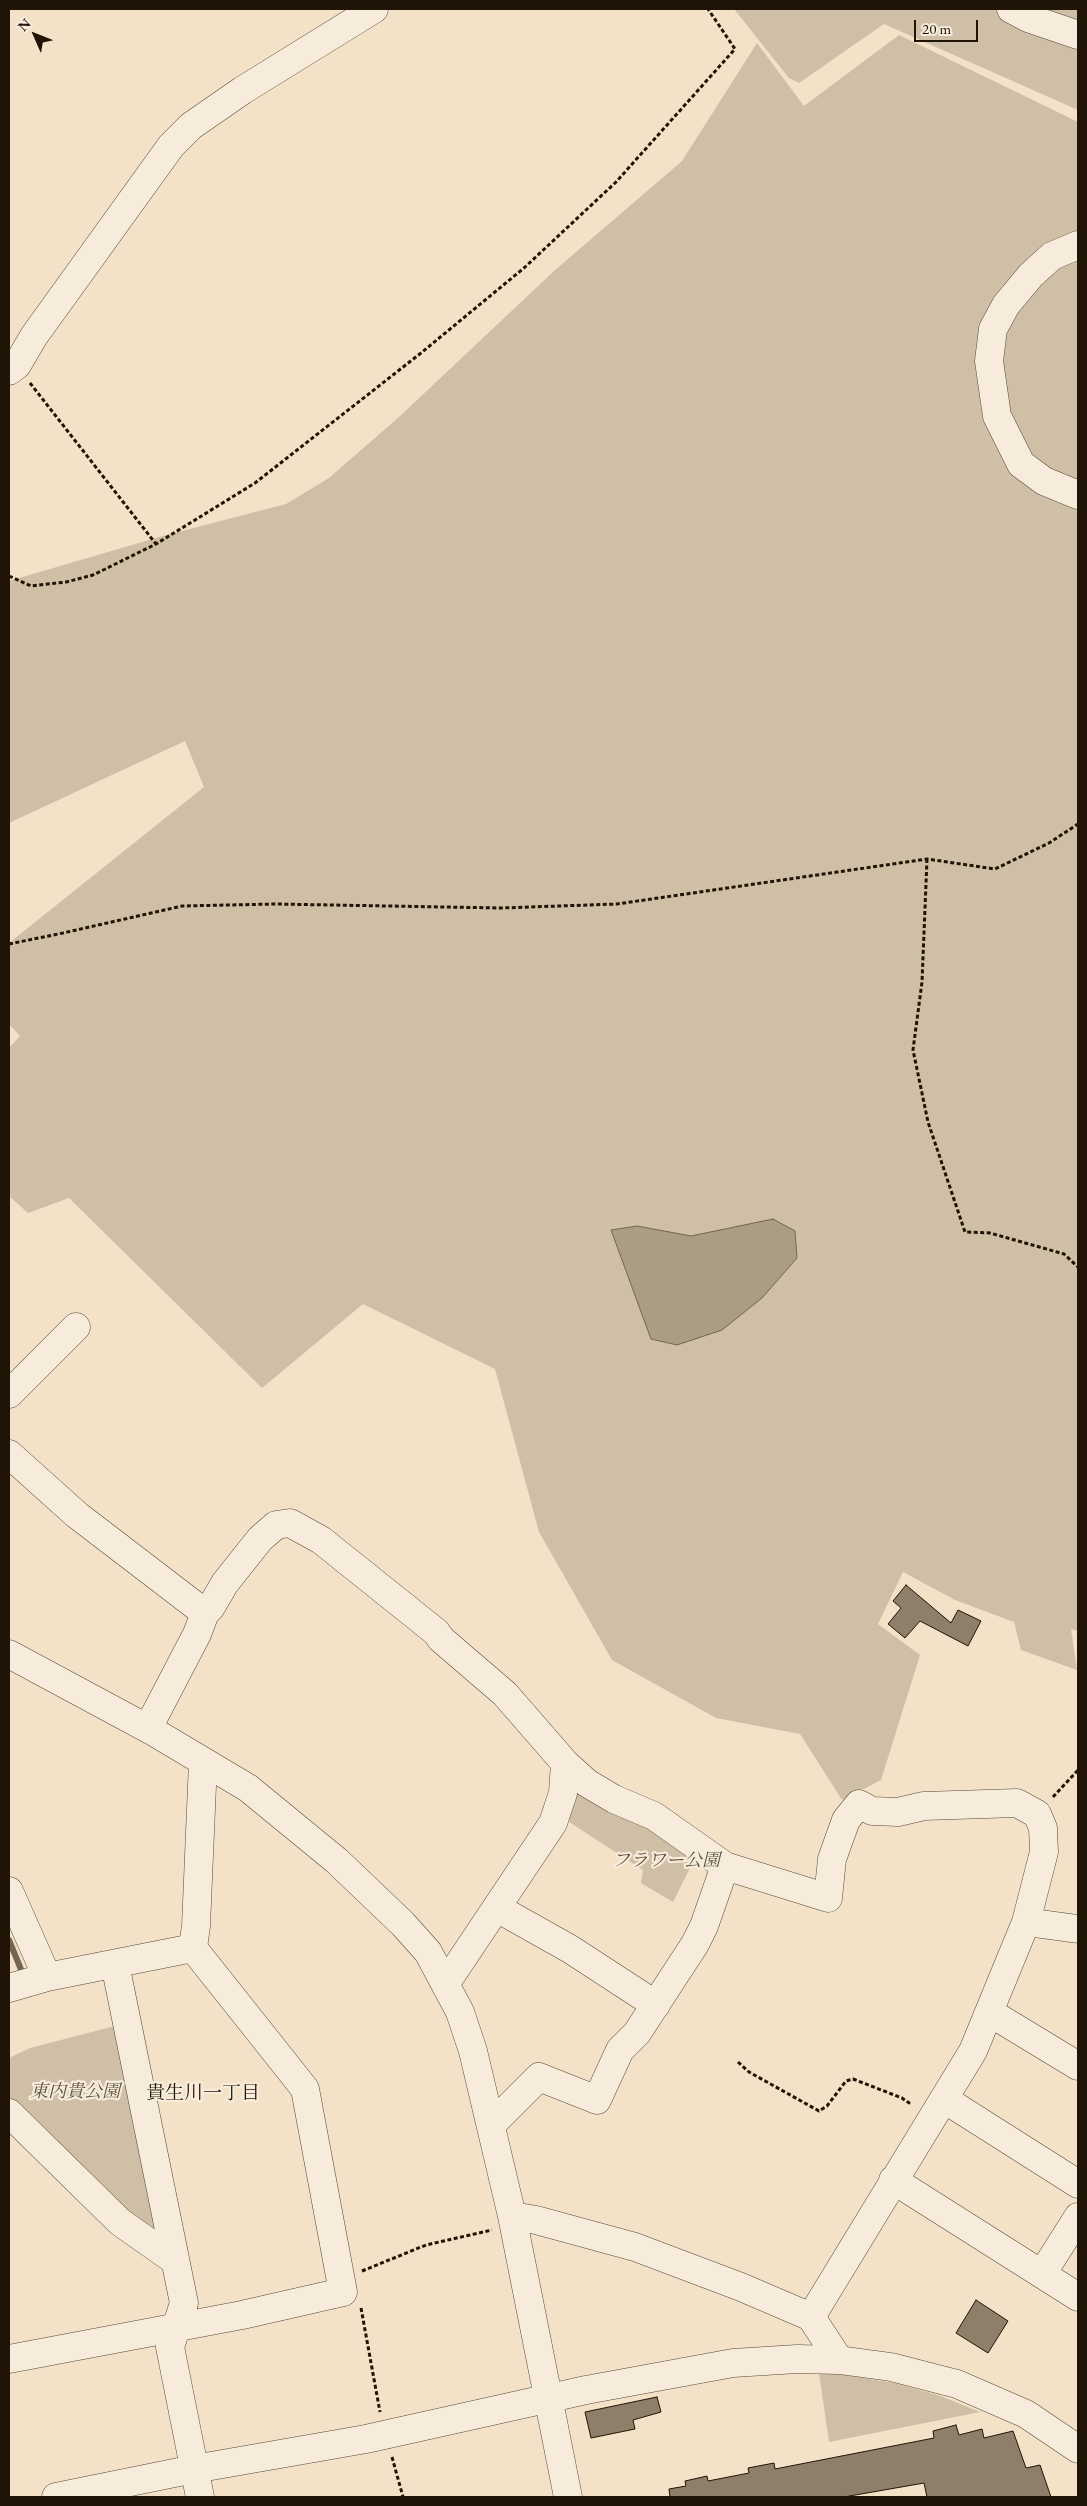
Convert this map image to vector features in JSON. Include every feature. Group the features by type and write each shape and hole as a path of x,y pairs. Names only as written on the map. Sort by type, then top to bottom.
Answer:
{"street":[{"path":"13,368 171,146 191,126 243,90 374,9"},
{"path":"1011,9 1028,18 1078,35"},
{"path":"1078,246 1052,256 1031,275 1006,305 993,329 989,361 997,416 1009,444 1021,464 1044,481 1078,495"},
{"path":"9,1394 76,1327"},
{"path":"9,1454 76,1516 205,1613"},
{"path":"148,1728 197,1634 205,1613 211,1607 225,1583 260,1539 276,1524 290,1523 321,1540 436,1632 441,1639 505,1694 565,1763 588,1783 614,1799 654,1816 725,1866 828,1898 832,1859 846,1820 859,1804 872,1811 898,1812 924,1806 1017,1802 1037,1814 1043,1828 1044,1852 1026,1922 973,2051 811,2317"},
{"path":"9,1654 148,1728 248,1788 337,1860 403,1924 428,1952 460,2012 473,2051 513,2221 568,2497"},
{"path":"9,2359 242,2316 341,2284 305,2089 192,1948 196,1926 204,1762"},
{"path":"446,1983 553,1823 563,1793 565,1763"},
{"path":"490,2125 539,2077 596,2100 620,2050 637,2033 695,1944 704,1926 725,1866"},
{"path":"9,1891 47,1977"},
{"path":"497,1908 570,1949 656,2005"},
{"path":"1026,1922 1078,1929"},
{"path":"9,1988 47,1977 192,1948"},
{"path":"115,1964 184,2303 170,2347 200,2497"},
{"path":"989,2012 1078,2066"},
{"path":"938,2109 1078,2184"},
{"path":"9,2113 120,2222 174,2260"},
{"path":"893,2180 1078,2297"},
{"path":"1042,2274 1078,2217"},
{"path":"513,2221 536,2220 634,2247 741,2287 811,2317 839,2360"},
{"path":"56,2497 194,2469 366,2439 548,2398 733,2363 797,2359 839,2360 891,2367 957,2384 1026,2414 1078,2449"}],"path":[{"path":"9,576 31,586 66,582 93,574 156,544 255,484 421,353 524,268 616,182 735,49 708,9"},
{"path":"13,368 156,544"},
{"path":"9,944 63,934 182,906 275,904 501,908 617,904 928,859 995,869 1049,843 1078,824"},
{"path":"928,859 922,982 913,1050 928,1122 965,1232 990,1233 1064,1254 1078,1267"},
{"path":"1037,1814 1078,1770"},
{"path":"738,2062 749,2072 819,2111 827,2106 846,2081 853,2079 902,2098 938,2109"},
{"path":"381,2417 359,2296 341,2284 359,2272 426,2244 513,2221"},
{"path":"392,2455 403,2497"}],"green space":[{"path":"734,9 1078,9 1078,110 884,24 799,83 789,78"},
{"path":"899,35 1078,122 1078,1631 1071,1629 1077,1670 1021,1650 1014,1622 955,1600 903,1572 878,1624 920,1655 881,1780 842,1800 800,1734 716,1718 612,1660 539,1532 495,1369 363,1304 262,1388 69,1198 28,1213 9,1196 9,1048 20,1036 9,1024 9,943 204,787 185,741 9,823 9,581 159,537 286,504 329,478 399,417 554,271 682,161 757,43 804,106"},
{"name":"フラワー公園","path":"570,1780 698,1852 673,1902 641,1883 643,1870 563,1818"},
{"name":"東内貴公園","path":"115,2026 156,2225 149,2232 9,2101 9,2058 30,2048"},
{"path":"819,2373 846,2375 894,2383 938,2395 980,2412 829,2442"}],"shaded area":[{"path":"773,1219 795,1231 797,1258 762,1298 722,1330 677,1345 651,1339 611,1230 637,1226 691,1236"}],"building":[{"path":"906,1585 951,1623 958,1610 981,1621 968,1646 920,1621 905,1638 888,1624 901,1608 893,1601"},
{"path":"976,2300 1008,2321 988,2353 956,2333"},
{"path":"657,2397 661,2412 633,2420 635,2429 591,2438 585,2412"},
{"path":"956,2425 959,2435 982,2429 984,2438 1013,2431 1026,2468 1040,2465 1051,2497 927,2497 924,2483 844,2497 670,2497 669,2489 686,2486 685,2481 707,2476 708,2481 749,2473 748,2468 774,2463 775,2469 934,2438 933,2431"}],"waterway":[{"path":"9,1940 22,1972"}],"district":[{"name":"貴生川一丁目","path":"203,2094"}]}
